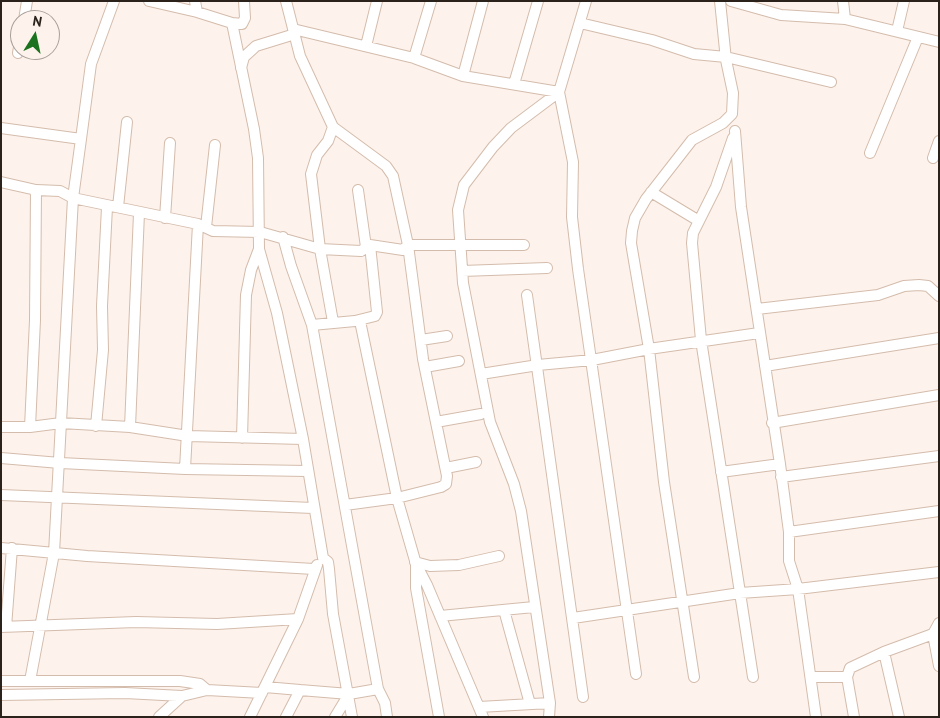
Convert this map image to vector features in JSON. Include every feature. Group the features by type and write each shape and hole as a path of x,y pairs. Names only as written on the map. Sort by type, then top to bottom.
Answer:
{"street":[{"path":"30,680 54,553 73,198 91,64 114,1"},
{"path":"149,1 168,3 232,23 242,24 245,18 244,1"},
{"path":"195,1 197,12"},
{"path":"286,1 300,56 333,127 386,166 393,176 408,245 425,367 446,468 447,481 444,485 397,498 345,505"},
{"path":"366,46 378,1"},
{"path":"414,58 431,1"},
{"path":"463,76 484,1"},
{"path":"514,84 538,1"},
{"path":"586,1 559,92 573,162 572,217 629,610 636,674"},
{"path":"720,1 732,93 740,207 757,309 772,423 780,464 790,561 798,589 816,717"},
{"path":"731,1 781,15 845,19 939,42"},
{"path":"843,1 845,19"},
{"path":"897,31 904,1"},
{"path":"232,23 254,129 258,158 260,232 259,249 251,270 246,295 242,438"},
{"path":"580,23 652,40 694,54 726,57 831,82"},
{"path":"241,69 244,57 256,46 294,32 366,46 414,58 463,76 559,92"},
{"path":"870,153 918,36"},
{"path":"549,717 550,702 534,607 521,511 514,484 490,422 462,271 458,210 464,185 493,147 511,128 559,92"},
{"path":"694,677 664,482 649,349 631,243 635,218 651,192 692,140 723,123 732,114"},
{"path":"118,207 127,122"},
{"path":"333,127 328,141 317,155 311,174 320,249 333,322"},
{"path":"1,128 81,139"},
{"path":"735,131 716,187 699,221 692,243 701,340 753,677"},
{"path":"933,158 939,141"},
{"path":"165,218 170,143"},
{"path":"185,469 202,226 215,145"},
{"path":"1,182 36,190 60,191 73,198 107,207 118,207 213,230 260,232 320,249 361,251 368,246 403,250 408,245 461,247 524,245"},
{"path":"30,427 35,320 36,190"},
{"path":"312,325 360,321 376,316 368,246 358,190"},
{"path":"651,192 699,221"},
{"path":"96,426 103,350 102,306 107,207"},
{"path":"130,427 139,213"},
{"path":"283,237 290,266 312,325 378,689 385,703 387,717"},
{"path":"259,249 277,313 303,439 313,508 323,558 328,562 333,614 352,717"},
{"path":"462,271 547,268"},
{"path":"757,309 878,295 904,286 928,286 936,291 939,296"},
{"path":"527,295 583,697"},
{"path":"360,321 397,498 415,563 416,588 439,717"},
{"path":"481,374 538,365 592,360 701,340 759,333"},
{"path":"421,340 447,336"},
{"path":"765,366 939,338"},
{"path":"425,367 460,362"},
{"path":"772,423 939,395"},
{"path":"436,422 481,414"},
{"path":"1,427 30,427 61,423 130,427 188,436 303,439"},
{"path":"781,477 939,456"},
{"path":"1,458 185,469 307,471"},
{"path":"446,468 476,462"},
{"path":"721,472 780,464"},
{"path":"1,495 313,508"},
{"path":"788,532 939,511"},
{"path":"1,548 314,569"},
{"path":"12,548 4,627 136,622 218,624 298,619"},
{"path":"415,563 430,566 459,565 499,556"},
{"path":"250,717 298,619 314,569 323,558"},
{"path":"415,563 428,585 481,712 550,702"},
{"path":"573,618 740,593 798,589 939,572"},
{"path":"440,616 534,607"},
{"path":"504,610 530,704"},
{"path":"939,623 933,634 939,666"},
{"path":"854,717 847,677 850,668 884,652 933,634"},
{"path":"884,652 899,717"},
{"path":"810,677 847,677"},
{"path":"1,681 186,681 200,684 207,690"},
{"path":"1,694 182,696 207,690 300,690 349,694 378,689"},
{"path":"286,717 300,690"},
{"path":"336,717 349,694"},
{"path":"159,717 182,696"}]}
